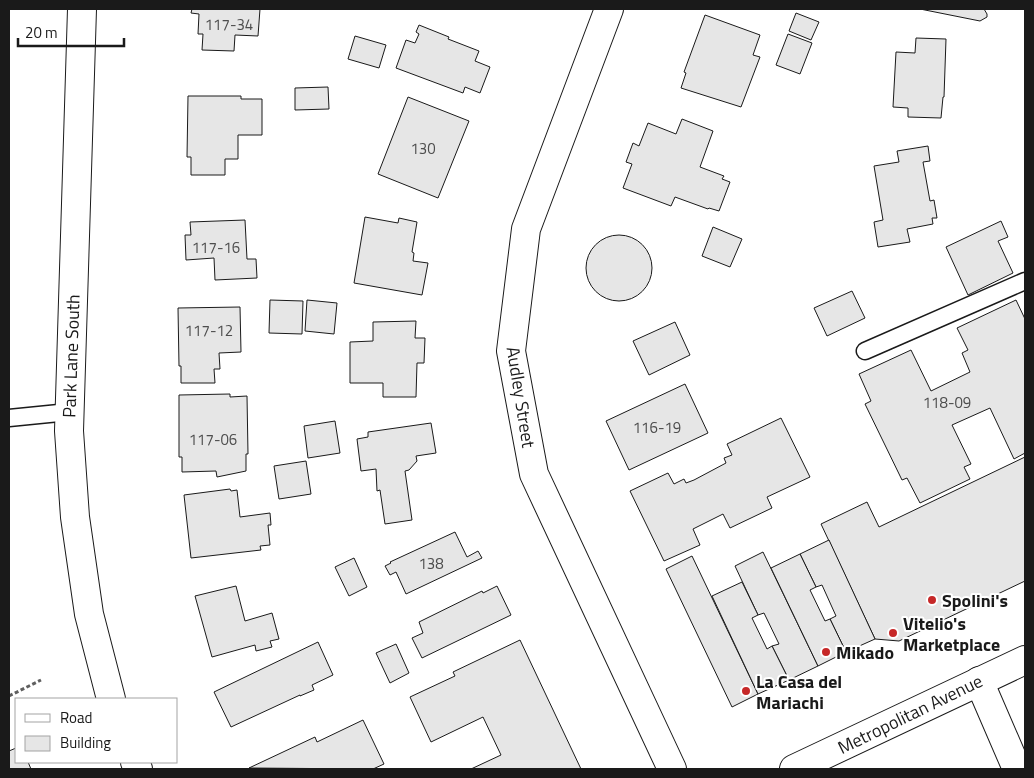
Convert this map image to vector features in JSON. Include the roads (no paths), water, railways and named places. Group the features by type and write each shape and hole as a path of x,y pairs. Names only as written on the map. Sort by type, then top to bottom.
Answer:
{"street":[{"name":"Park Lane South","path":"82,9 69,431 75,517 89,614 111,698"},
{"name":"Audley Street","path":"609,9 526,229 511,351 534,474 672,769"},
{"name":"Metropolitan Avenue","path":"794,769 1025,660"},
{"path":"978,681 1017,769"}],"lane":[{"path":"865,351 1025,281"},
{"path":"9,418 69,412"}],"place":[{"name":"Spolini's","path":"932,600"},
{"name":"Vitelio's Marketplace","path":"893,633"},
{"name":"Mikado","path":"826,652"},
{"name":"La Casa del Mariachi","path":"746,691"}]}
